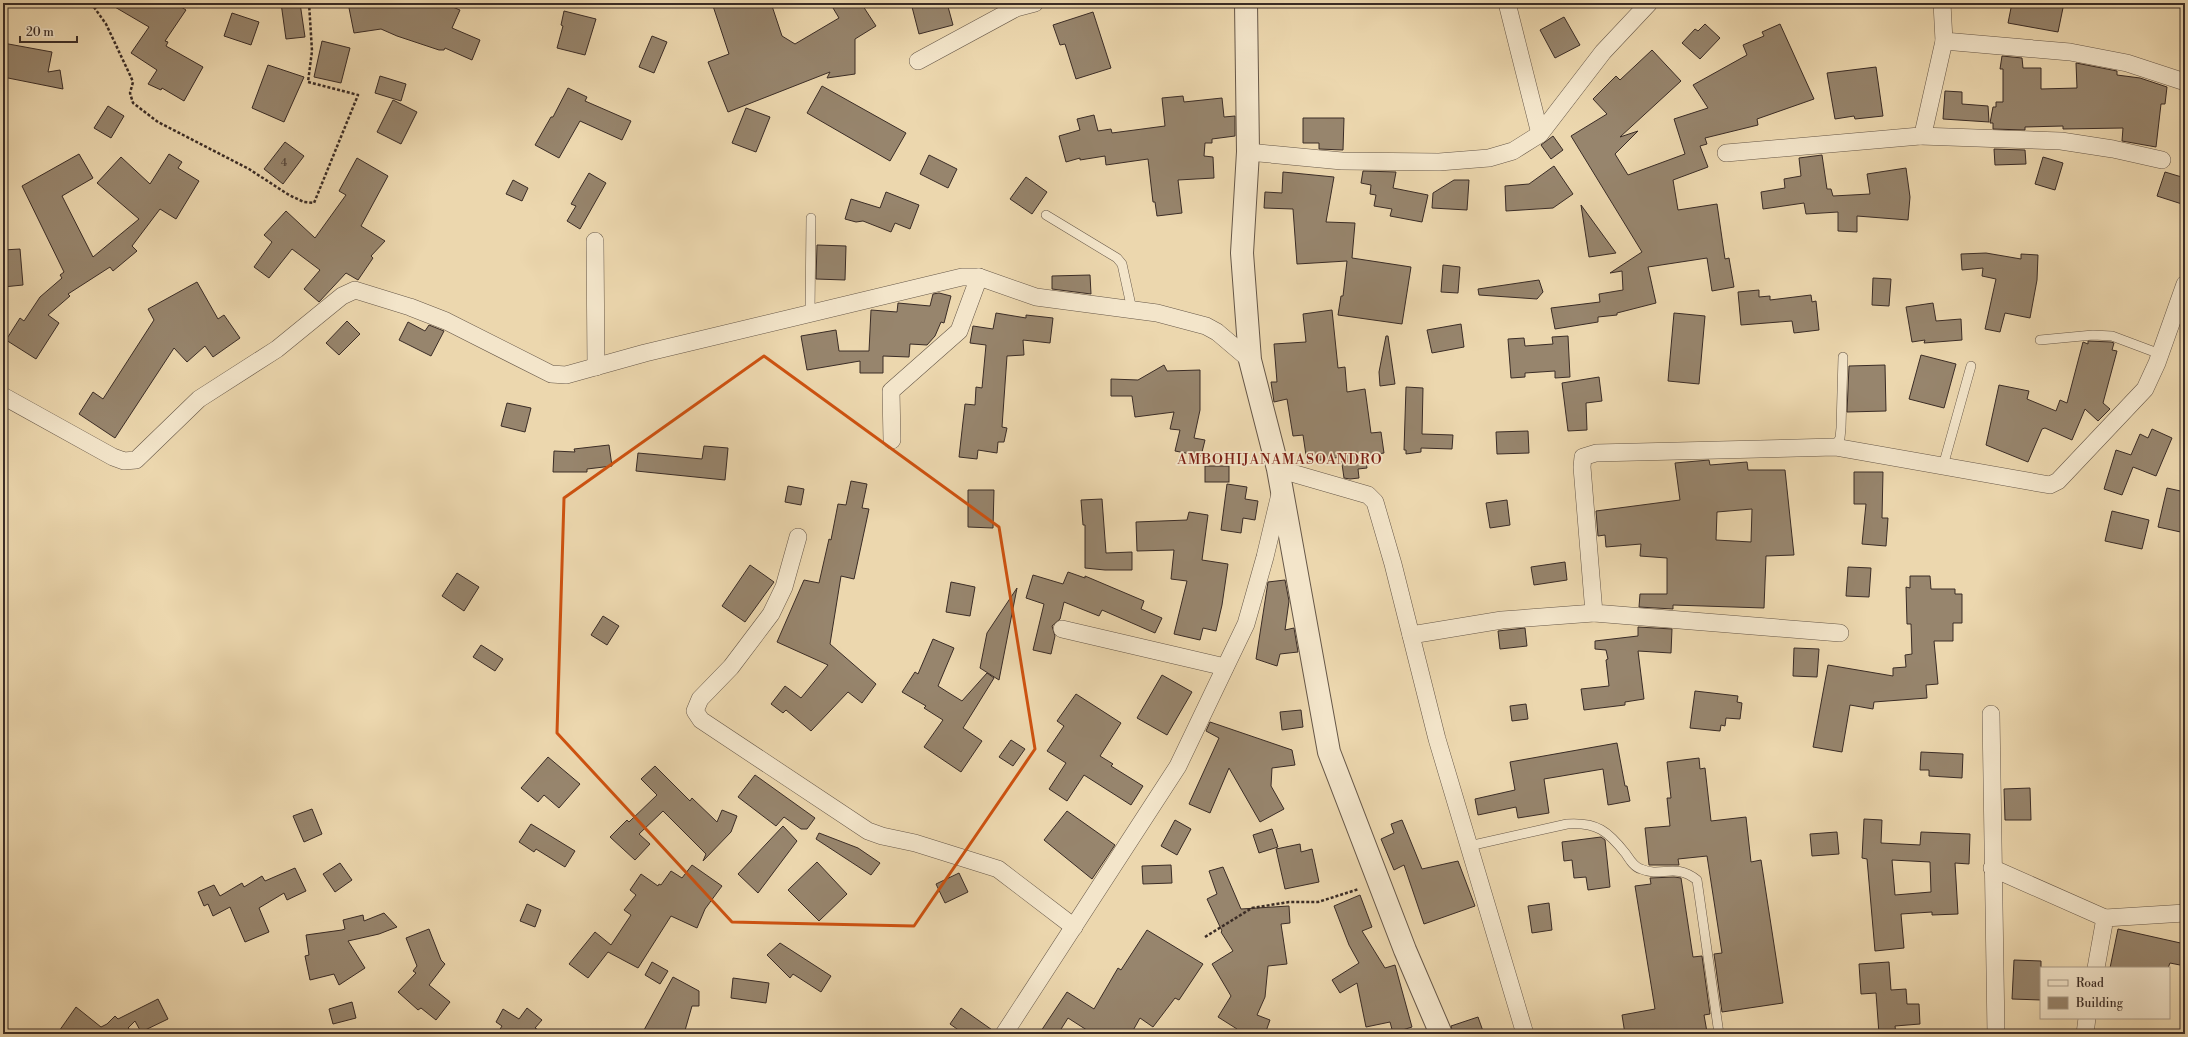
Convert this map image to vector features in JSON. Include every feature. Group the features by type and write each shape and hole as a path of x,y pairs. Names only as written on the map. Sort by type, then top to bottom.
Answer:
{"street":[{"path":"918,61 1014,6 1035,3"},
{"path":"1246,3 1248,152 1242,253 1242,280 1250,360 1280,479 1329,752 1379,884 1441,1034"},
{"path":"1507,3 1540,134"},
{"path":"1248,152 1342,161 1439,162 1489,158 1513,151 1540,134 1603,52 1650,3"},
{"path":"1920,136 1923,134 1944,41 1942,3"},
{"path":"1944,41 2070,52 2127,63 2185,82"},
{"path":"1726,152 1920,136 2061,141 2112,149 2162,160"},
{"path":"595,240 596,367"},
{"path":"3,396 113,457 124,462 136,460 200,399 277,349 342,296 355,290 410,307 446,321 551,374 566,375 645,353 962,277 979,277 1036,297 1157,313 1206,326 1217,332 1250,360"},
{"path":"892,440 891,391 959,331 979,277"},
{"path":"1594,613 1582,467 1583,457 1604,453 1835,448 2050,485 2058,481 2145,389 2160,354 2185,284"},
{"path":"1280,479 1368,495 1375,502 1437,739 1525,1034"},
{"path":"1004,1034 1178,766 1249,614 1280,479"},
{"path":"798,537 784,587 771,614 731,668 700,699 696,710 701,720 868,831 882,836 922,845 998,869 1074,927"},
{"path":"1411,635 1502,620 1594,613 1840,633"},
{"path":"1062,629 1225,667"},
{"path":"1991,714 1992,868 1996,1034"},
{"path":"1992,868 2105,918 2185,913"},
{"path":"2096,967 2105,918"},
{"path":"2085,1034 2088,1019"}],"lane":[{"path":"1046,215 1112,255 1122,264 1132,310"},
{"path":"810,314 811,218"},
{"path":"2040,340 2107,335 2126,340 2160,354"},
{"path":"1835,448 1840,438 1841,428 1843,357"},
{"path":"1944,466 1971,366"},
{"path":"1469,846 1566,824 1581,823 1604,830 1640,869 1647,871 1681,870 1697,880 1719,1034"}],"path":[{"path":"90,3 106,24 130,75 133,82 130,93 133,103 158,122 249,169 289,195 304,202 314,203 358,95 308,82 312,51 309,3"},
{"path":"1205,937 1252,908 1289,902 1318,902 1379,884"}],"highlighted area":[{"path":"764,356 999,527 1035,749 914,926 732,922 557,733 564,498"}],"building":[{"path":"108,3 175,3 186,10 165,41 168,42 166,46 203,67 184,101 162,88 161,90 148,84 157,70 131,53 149,27"},
{"path":"281,3 300,3 305,37 286,39"},
{"path":"348,3 443,3 460,10 452,28 480,40 472,60 445,48 444,50 439,50 381,29 354,33"},
{"path":"712,3 771,3 782,36 795,44 839,18 830,3 861,3 876,26 855,39 855,74 827,78 830,72 728,112 708,62 729,54"},
{"path":"911,3 947,3 953,25 919,34"},
{"path":"2012,3 2064,3 2058,32 2008,23"},
{"path":"564,11 596,19 585,55 557,48 563,26 561,25"},
{"path":"1093,12 1111,68 1076,79 1065,44 1060,45 1053,25"},
{"path":"232,13 259,22 251,45 224,36"},
{"path":"1564,17 1580,45 1555,58 1540,30"},
{"path":"1705,24 1720,38 1700,59 1682,43 1695,29 1698,31"},
{"path":"1780,24 1814,99 1757,119 1758,125 1705,138 1707,144 1700,146 1708,167 1673,180 1678,210 1717,204 1725,259 1729,258 1734,287 1712,291 1707,258 1648,267 1656,303 1617,313 1617,315 1598,317 1598,322 1555,329 1551,308 1600,302 1599,294 1623,290 1622,271 1610,273 1642,252 1571,136 1607,114 1593,99 1616,76 1620,80 1652,50 1681,81 1620,137 1638,131 1615,154 1628,175 1685,154 1674,119 1708,108 1693,85 1747,55 1743,45 1764,36 1762,32"},
{"path":"652,36 667,42 654,73 639,67"},
{"path":"322,41 350,48 341,83 314,77"},
{"path":"3,43 52,52 48,72 60,70 63,89 3,77"},
{"path":"2002,56 2022,58 2023,68 2041,68 2041,89 2077,88 2076,63 2117,71 2117,75 2140,78 2167,87 2165,104 2161,104 2156,147 2122,141 2123,128 2063,129 2063,126 2025,127 2025,130 1993,129 1993,123 1990,123 1993,107 1996,107 1996,102 2003,102 2003,69 2000,69"},
{"path":"268,65 304,77 284,122 252,108"},
{"path":"1876,67 1883,116 1855,119 1854,116 1835,119 1827,73"},
{"path":"380,76 406,84 401,101 375,93"},
{"path":"822,86 906,133 890,161 807,113"},
{"path":"568,88 587,97 585,101 631,121 622,140 580,121 559,158 535,145 551,117 553,117"},
{"path":"1945,91 1962,92 1962,104 1988,106 1989,122 1943,119"},
{"path":"1183,96 1184,102 1222,98 1224,117 1235,116 1235,136 1212,139 1212,143 1205,143 1204,156 1213,157 1214,178 1178,180 1182,213 1157,216 1155,202 1153,202 1148,159 1106,165 1105,156 1080,160 1080,158 1066,162 1059,136 1080,130 1077,119 1094,115 1098,131 1111,129 1112,133 1165,126 1162,98"},
{"path":"393,100 417,112 401,144 377,132"},
{"path":"108,106 124,116 111,138 94,128"},
{"path":"746,108 770,117 756,152 732,143"},
{"path":"1303,118 1344,118 1343,150 1319,149 1319,143 1303,143"},
{"path":"1553,136 1563,150 1551,159 1541,145"},
{"path":"285,142 304,156 283,184 264,169"},
{"path":"1994,149 2025,150 2026,164 1995,165"},
{"path":"79,154 93,178 62,196 93,257 139,219 97,183 121,157 150,184 169,154 182,162 178,168 199,181 176,219 160,209 132,246 137,251 113,271 110,267 68,294 70,296 48,315 59,323 36,359 6,340 20,318 24,321 40,297 62,278 60,275 64,272 22,186"},
{"path":"929,155 957,169 948,188 920,174"},
{"path":"1822,155 1827,189 1831,189 1833,196 1870,194 1867,174 1906,168 1910,197 1908,220 1857,216 1857,232 1838,231 1838,212 1806,214 1804,203 1763,209 1761,192 1785,188 1784,179 1801,176 1799,158"},
{"path":"2043,157 2063,163 2055,190 2035,184"},
{"path":"357,158 388,176 361,226 385,241 371,256 373,258 358,280 346,273 319,302 304,289 320,270 292,249 269,278 254,267 272,242 264,235 286,211 315,238 346,195 339,191"},
{"path":"1554,166 1573,194 1553,208 1506,211 1505,186 1529,184"},
{"path":"1363,171 1396,172 1393,188 1428,195 1422,222 1390,216 1392,209 1374,206 1376,195 1370,194 1371,185 1361,183"},
{"path":"1283,172 1334,177 1326,222 1355,223 1352,258 1411,267 1402,324 1338,315 1341,296 1343,296 1347,261 1297,264 1293,209 1264,208 1265,192 1282,193"},
{"path":"2165,172 2185,178 2185,205 2157,196"},
{"path":"589,173 606,183 580,229 567,221 576,206 571,204"},
{"path":"1026,177 1047,192 1032,214 1010,199"},
{"path":"513,180 528,188 522,201 506,194"},
{"path":"1454,180 1469,180 1467,210 1432,208 1433,193"},
{"path":"886,192 919,205 910,229 895,223 891,232 863,221 856,222 845,219 851,199 880,208"},
{"path":"1581,205 1616,253 1589,257"},
{"path":"817,245 846,246 845,280 816,279"},
{"path":"20,249 23,285 3,287 3,250"},
{"path":"1986,253 2021,259 2021,254 2038,255 2037,280 2030,318 2005,313 2000,332 1985,329 1996,279 1982,276 1983,268 1962,270 1961,254"},
{"path":"1443,265 1460,267 1458,293 1441,292"},
{"path":"1090,275 1091,294 1052,289 1052,276"},
{"path":"1873,278 1891,279 1889,306 1872,305"},
{"path":"1539,280 1543,292 1537,299 1479,295 1478,289"},
{"path":"197,282 218,319 224,315 240,338 213,357 205,346 187,362 174,348 115,438 79,414 93,392 103,399 154,320 148,309"},
{"path":"1759,290 1759,297 1770,296 1770,300 1811,295 1812,302 1816,301 1819,330 1794,333 1792,321 1741,325 1738,292"},
{"path":"939,293 951,296 944,323 941,322 935,336 927,345 910,344 909,357 883,356 883,373 860,373 860,361 807,370 801,336 836,330 839,351 869,351 871,310 897,312 898,303 930,306 933,294"},
{"path":"1933,303 1936,321 1961,319 1962,340 1924,343 1925,340 1912,342 1906,307"},
{"path":"1332,310 1338,368 1345,367 1347,392 1365,389 1371,433 1381,432 1384,453 1365,456 1367,468 1358,469 1359,478 1344,478 1341,457 1307,462 1303,435 1293,436 1287,399 1274,402 1271,382 1277,382 1274,344 1306,342 1303,314"},
{"path":"996,313 1026,318 1026,315 1053,318 1050,343 1023,340 1024,355 1007,356 1002,427 1007,428 1004,442 998,442 997,453 978,450 977,459 959,457 965,404 975,405 976,387 982,388 986,345 970,343 973,326 993,329"},
{"path":"1674,313 1705,316 1699,384 1668,381"},
{"path":"347,321 360,334 339,355 326,343"},
{"path":"408,322 425,331 429,325 444,331 431,356 399,340"},
{"path":"1461,324 1464,347 1432,353 1427,330"},
{"path":"1386,336 1388,336 1395,384 1380,386 1379,372"},
{"path":"1568,336 1570,377 1555,378 1555,371 1525,373 1525,377 1511,378 1508,339 1524,338 1525,346 1553,344 1552,337"},
{"path":"2088,341 2114,343 2112,350 2117,351 2103,403 2110,409 2098,421 2085,409 2072,440 2045,428 2042,429 2028,462 1986,445 1999,385 2029,391 2027,399 2056,411 2060,400 2067,403 2083,342 2088,344"},
{"path":"1921,355 1956,364 1944,408 1909,399"},
{"path":"1164,365 1167,371 1200,370 1200,410 1194,438 1205,440 1201,456 1175,451 1180,430 1170,429 1174,412 1135,417 1132,396 1111,396 1111,379 1138,380"},
{"path":"1885,365 1886,411 1847,412 1849,366"},
{"path":"1599,377 1602,401 1586,403 1587,430 1568,431 1562,383"},
{"path":"1406,387 1423,388 1422,434 1453,435 1452,449 1421,448 1421,452 1406,454 1406,450 1404,450"},
{"path":"507,403 531,408 525,432 501,426"},
{"path":"2152,429 2172,438 2156,476 2133,467 2122,495 2104,489 2116,450 2131,455 2140,434 2148,438"},
{"path":"1528,431 1529,453 1497,454 1496,432"},
{"path":"609,445 612,466 587,469 587,472 553,472 554,451 575,452 574,449"},
{"path":"704,446 728,448 725,480 636,471 638,453 702,459"},
{"path":"1709,460 1710,465 1747,462 1748,470 1785,470 1794,555 1766,556 1764,608 1673,605 1673,609 1639,607 1640,594 1667,594 1667,558 1640,556 1641,544 1606,547 1605,535 1598,536 1596,511 1680,500 1675,463","holes":["1752,509 1751,542 1716,540 1717,512"]},
{"path":"1205,466 1229,466 1229,482 1205,482"},
{"path":"1854,472 1883,472 1882,518 1888,518 1886,546 1862,544 1866,504 1854,504"},
{"path":"851,481 867,484 862,508 869,509 854,579 841,576 830,644 876,684 862,703 848,692 811,731 786,710 783,713 771,704 785,686 801,698 828,665 777,642 804,580 819,583 829,539 831,540 838,504 846,505"},
{"path":"1227,484 1247,487 1245,499 1258,501 1255,520 1243,518 1241,533 1221,530"},
{"path":"788,486 804,489 801,505 785,502"},
{"path":"2167,488 2185,492 2185,533 2158,527"},
{"path":"968,490 994,490 993,528 968,527"},
{"path":"1102,499 1106,553 1132,552 1132,570 1085,568 1085,525 1083,525 1081,500"},
{"path":"1507,500 1510,525 1490,528 1486,503"},
{"path":"2112,511 2149,520 2142,549 2105,541"},
{"path":"1189,512 1208,515 1202,560 1228,564 1222,605 1216,631 1203,628 1200,640 1174,634 1187,581 1171,579 1174,550 1137,551 1136,522 1187,520"},
{"path":"1565,562 1567,580 1534,585 1531,567"},
{"path":"750,565 774,582 745,622 722,606"},
{"path":"1848,567 1871,568 1869,597 1846,596"},
{"path":"1068,572 1085,578 1085,576 1144,601 1141,609 1162,618 1155,633 1102,610 1099,616 1064,602 1060,619 1052,626 1055,636 1051,654 1033,650 1044,604 1026,598 1033,575 1063,584"},
{"path":"457,573 479,587 464,611 442,596"},
{"path":"1910,576 1930,576 1931,589 1955,589 1955,594 1962,594 1962,623 1953,623 1953,641 1934,641 1938,684 1926,685 1927,698 1874,702 1873,709 1850,705 1842,752 1813,747 1828,665 1893,676 1893,668 1906,667 1905,655 1912,654 1911,624 1907,624 1906,587 1910,588"},
{"path":"1285,580 1289,601 1285,630 1294,628 1298,652 1280,654 1277,666 1256,659 1268,582"},
{"path":"951,582 975,587 970,616 946,612"},
{"path":"1017,588 999,680 980,668 987,633"},
{"path":"603,616 619,626 607,645 591,635"},
{"path":"1638,627 1672,629 1671,653 1638,651 1644,699 1625,702 1625,705 1584,710 1581,689 1609,686 1606,660 1608,659 1606,650 1595,649 1595,641 1638,636"},
{"path":"1525,628 1527,646 1500,649 1498,631"},
{"path":"933,639 954,648 938,686 962,701 987,673 994,678 963,728 982,741 961,772 924,747 943,720 924,708 926,706 902,692 915,672 918,674"},
{"path":"481,645 503,659 495,671 473,657"},
{"path":"1794,648 1819,649 1817,677 1793,676"},
{"path":"1162,675 1192,692 1167,735 1137,718"},
{"path":"1695,691 1738,696 1737,702 1742,703 1740,719 1726,718 1725,726 1721,725 1720,731 1690,728"},
{"path":"1076,694 1121,723 1100,756 1113,764 1111,766 1143,786 1131,805 1084,775 1067,801 1049,789 1066,763 1047,751 1064,726 1057,721"},
{"path":"1526,704 1528,719 1512,721 1510,706"},
{"path":"1301,710 1303,727 1282,730 1280,712"},
{"path":"1210,722 1292,750 1295,765 1272,768 1271,786 1284,809 1260,822 1229,768 1210,813 1189,804 1219,738 1206,731"},
{"path":"1011,740 1025,749 1013,766 999,757"},
{"path":"1617,743 1625,786 1627,786 1630,801 1608,805 1603,769 1544,779 1549,813 1518,818 1516,807 1478,815 1475,799 1515,790 1510,762"},
{"path":"1921,752 1963,754 1962,778 1929,776 1929,770 1920,770"},
{"path":"548,757 580,784 559,808 544,795 538,802 521,788"},
{"path":"1699,758 1700,769 1705,768 1711,821 1746,817 1751,862 1761,860 1783,1003 1722,1012 1714,954 1722,953 1707,856 1678,859 1679,865 1649,865 1645,828 1670,826 1667,798 1671,798 1667,762"},
{"path":"655,766 690,801 692,798 717,822 722,810 737,816 731,832 703,861 706,854 663,811 639,834 650,844 635,860 610,837 627,820 629,822 657,795 641,779"},
{"path":"755,775 815,818 807,829 801,829 784,817 776,826 738,797"},
{"path":"2030,788 2031,820 2005,820 2004,789"},
{"path":"312,809 322,834 304,842 293,816"},
{"path":"1067,811 1115,845 1092,879 1044,840"},
{"path":"1864,819 1882,820 1881,843 1920,845 1921,832 1970,834 1969,864 1955,863 1958,914 1932,915 1932,912 1901,914 1904,948 1875,951 1867,859 1862,858","holes":["1892,860 1930,862 1931,892 1895,895"]},
{"path":"1175,820 1191,829 1177,855 1161,846"},
{"path":"1402,820 1422,869 1458,861 1475,906 1424,924 1404,865 1394,870 1381,839 1394,833 1391,824"},
{"path":"531,824 575,851 565,867 536,849 534,852 519,842"},
{"path":"783,826 797,841 758,893 738,874"},
{"path":"1272,829 1278,847 1259,853 1253,835"},
{"path":"1837,832 1839,854 1812,856 1810,834"},
{"path":"819,833 858,848 880,863 871,875 816,839"},
{"path":"1601,837 1605,840 1610,887 1588,890 1586,877 1574,878 1572,860 1564,861 1562,842"},
{"path":"1300,844 1301,852 1312,849 1319,882 1285,889 1276,849"},
{"path":"817,862 847,894 819,921 788,890"},
{"path":"340,863 352,880 335,892 323,874"},
{"path":"692,865 722,886 705,909 697,928 671,916 638,968 608,952 588,978 569,964 595,932 611,945 631,915 624,910 636,895 630,890 641,874 658,886 659,884 661,885 671,871 682,878"},
{"path":"1171,865 1172,883 1143,884 1142,866"},
{"path":"1223,867 1241,909 1289,906 1290,923 1281,924 1287,964 1268,966 1265,997 1257,1015 1270,1020 1265,1034 1235,1034 1237,1029 1218,1017 1231,996 1212,964 1233,951 1221,932 1222,931 1207,899 1217,894 1209,871"},
{"path":"295,868 306,891 287,900 284,893 259,908 269,932 245,942 230,907 213,916 208,904 204,906 198,892 214,885 220,896 242,883 244,887 262,876 265,881"},
{"path":"959,873 968,892 945,903 936,884"},
{"path":"1650,878 1681,878 1693,957 1702,956 1710,1014 1704,1015 1707,1032 1625,1034 1622,1015 1655,1009 1635,886 1651,884"},
{"path":"1360,895 1372,927 1362,931 1385,968 1395,965 1412,1027 1393,1033 1390,1022 1366,1027 1357,983 1340,993 1332,980 1359,963 1349,945 1334,906"},
{"path":"1549,903 1552,930 1532,933 1528,906"},
{"path":"527,904 541,910 535,927 520,921"},
{"path":"384,913 397,927 379,934 348,941 365,968 339,985 334,974 310,980 305,956 309,955 306,935 342,930 345,929 343,920 363,915 364,921"},
{"path":"429,929 441,960 445,964 429,985 450,1002 436,1020 421,1008 418,1010 398,992 416,973 413,971 417,966 406,938"},
{"path":"2118,929 2185,944 2185,966 2170,963 2168,967 2110,967"},
{"path":"1147,930 1203,964 1179,1000 1175,998 1153,1027 1140,1018 1131,1034 1093,1034 1068,1018 1058,1034 1039,1034 1067,992 1094,1009 1118,968 1121,970"},
{"path":"780,943 831,976 821,992 793,974 790,978 767,955"},
{"path":"2014,960 2041,961 2040,1000 2012,999"},
{"path":"652,962 668,971 660,984 645,975"},
{"path":"1889,962 1891,990 1906,989 1907,1004 1919,1004 1920,1024 1895,1026 1896,1034 1879,1034 1876,993 1861,994 1859,964"},
{"path":"673,977 699,991 699,1006 692,1006 684,1034 660,1034 644,1030"},
{"path":"733,978 769,983 766,1003 731,998"},
{"path":"158,999 168,1019 141,1032 135,1021 128,1028 135,1034 57,1034 76,1007 101,1027 107,1024 115,1016 118,1019"},
{"path":"352,1002 356,1018 333,1024 329,1009"},
{"path":"527,1008 542,1020 535,1028 545,1034 497,1034 502,1026 496,1022 503,1009 519,1019"},
{"path":"961,1008 995,1032 994,1034 964,1034 950,1024"},
{"path":"1478,1017 1484,1034 1453,1034 1451,1026"}],"district":[{"name":"AMBOHIJANAMASOANDRO","path":"1280,460"}]}
